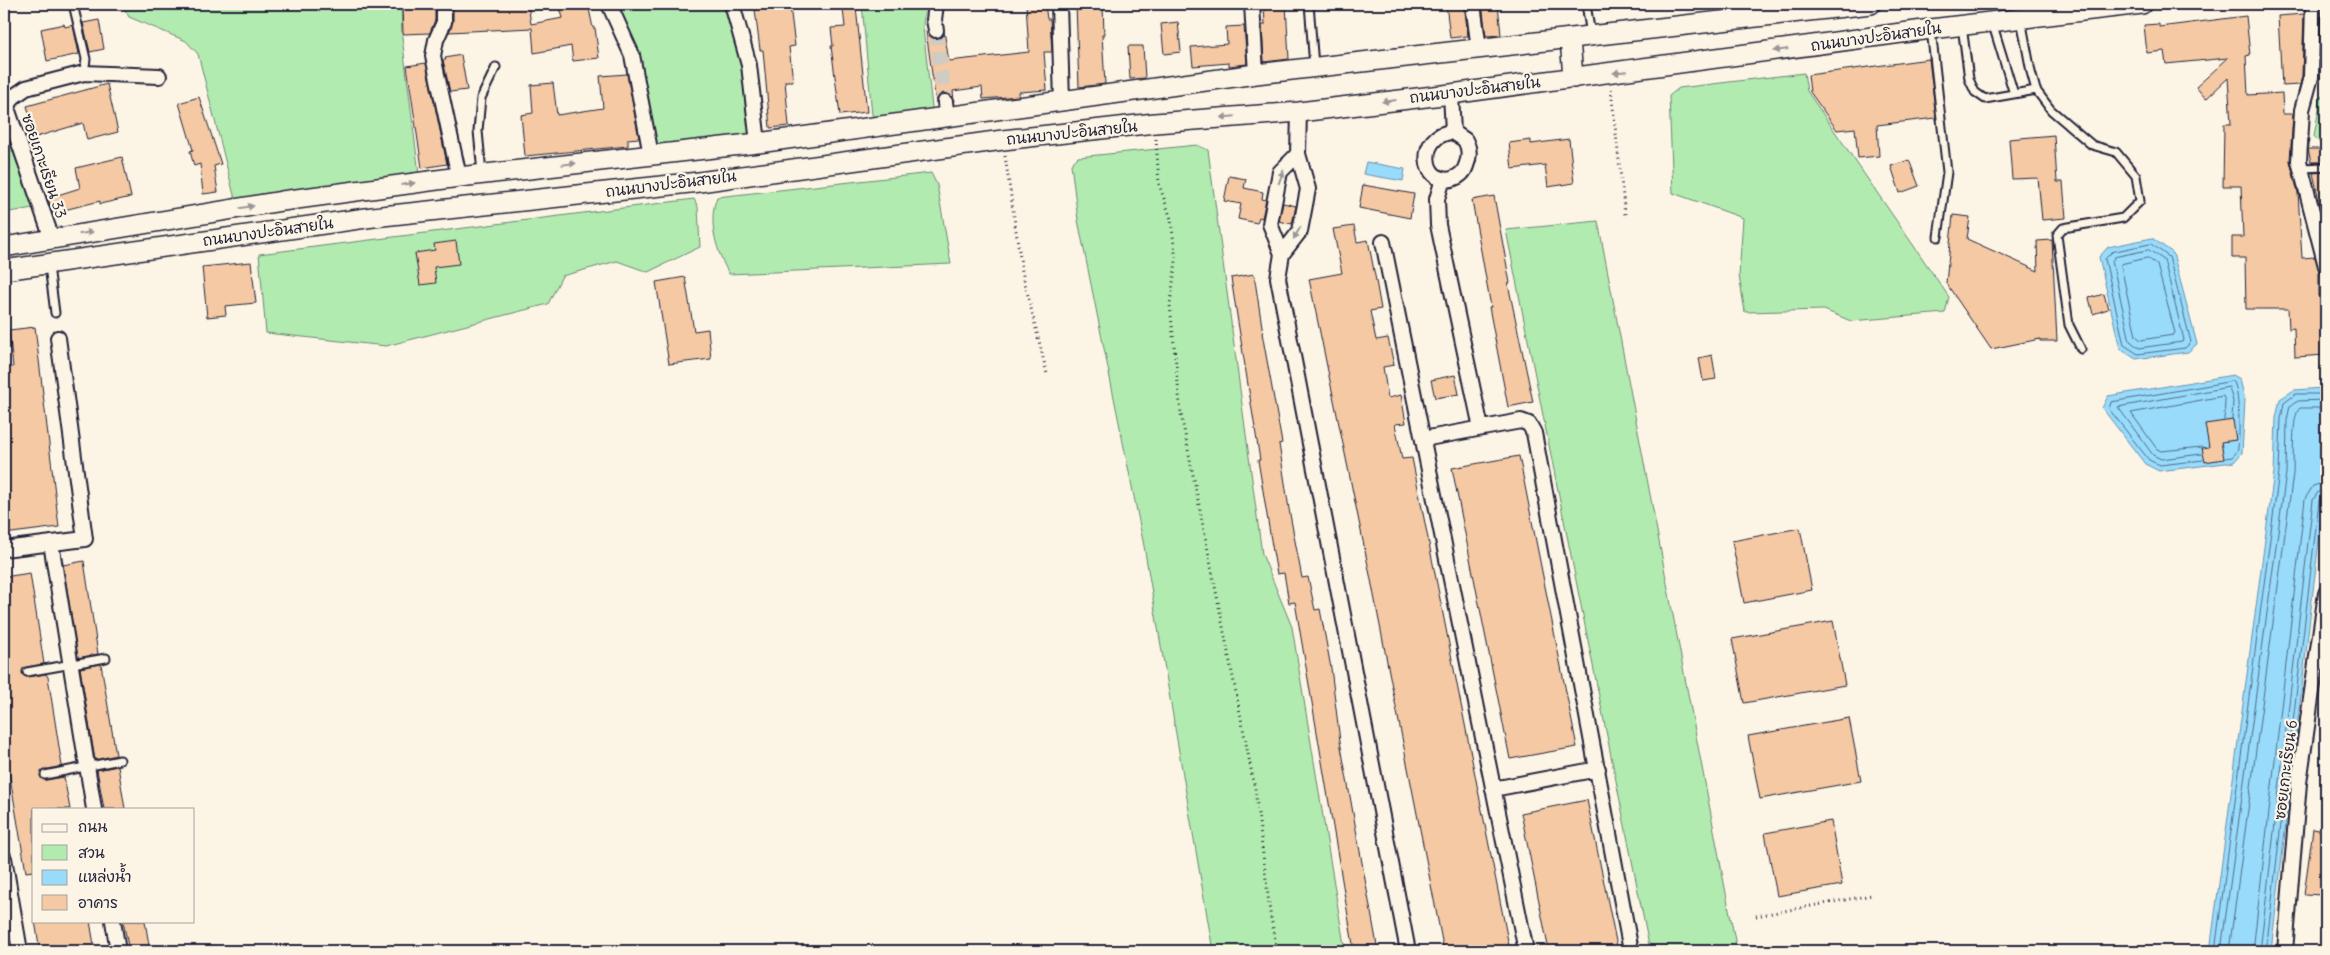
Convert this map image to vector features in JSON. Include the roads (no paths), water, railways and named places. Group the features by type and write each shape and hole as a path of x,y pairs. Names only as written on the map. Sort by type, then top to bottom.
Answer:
{"main road":[{"name":"ถนนบางปะอินสายใน","path":"4,247 282,201 482,174 758,143 946,109 1062,101 1256,74 1479,50 1591,36 1755,10 1871,4"},
{"name":"ถนนบางปะอินสายใน","path":"4,270 373,217 699,182 1003,140 1155,124 1300,112 1451,94 1931,29 2142,4"},
{"path":"1570,38 1573,78"}],"street":[{"path":"444,4 444,22 436,40 433,56 459,177"},
{"path":"609,4 632,55 651,155"},
{"path":"732,4 749,65 758,143"},
{"path":"936,4 934,20 936,30"},
{"path":"1059,4 1062,101"},
{"path":"1252,4 1256,74"},
{"path":"1473,4 1479,50"},
{"path":"2313,4 2312,77 2302,110 2299,161 2326,266"},
{"path":"5,107 13,97 26,88 84,73 159,76"},
{"path":"1451,94 1452,132"},
{"name":"ซอยเกาะเรียน 33","path":"5,107 52,238"},
{"path":"1300,112 1298,154 1308,189 1300,231 1282,254 1278,278 1408,951"},
{"path":"1452,132 1465,140 1470,154 1462,173 1456,177 1443,179 1433,174 1428,166 1427,158 1430,144 1436,137 1452,132"},
{"path":"1282,254 1270,224 1280,172 1298,154"},
{"path":"1443,179 1437,199 1438,225 1481,428"},
{"path":"1384,242 1526,951"},
{"path":"4,549 85,539 58,338"},
{"path":"1423,439 1521,420 1529,424 1534,433 1631,951"},
{"path":"51,543 94,808"},
{"name":"ซอยเกาะเรียน 6","path":"2284,951 2299,782 2326,593"},
{"path":"1493,789 1598,769"},
{"path":"4,858 20,951"},
{"path":"113,922 118,951"}],"lane":[{"path":"73,4 86,59 84,73"},
{"path":"1309,4 1314,69"},
{"path":"1586,4 1591,36"},
{"path":"2021,19 2036,90 2051,110 2092,145 2116,152 2136,176 2139,192 2140,201 2123,218 2064,228 2057,235 2069,325 2081,349"},
{"path":"1992,22 2014,94"},
{"path":"1962,26 1969,79 1975,92 1985,99 2036,90"},
{"path":"1931,29 1947,172 1938,237"},
{"path":"482,174 478,131 481,98 496,67"},
{"path":"2301,168 2326,167"},
{"path":"49,263 55,312"},
{"path":"27,672 106,658"},
{"path":"45,775 120,760"}],"water":[{"path":"1366,162 1405,169 1403,181 1363,174"},
{"path":"2152,238 2173,253 2197,344 2188,352 2136,359 2120,349 2099,257 2108,247"},
{"path":"2233,375 2240,379 2245,400 2242,453 2234,462 2159,471 2145,464 2102,408 2108,396"},
{"path":"2324,388 2326,391 2326,480 2271,951 2210,951 2274,472 2276,418 2280,399 2294,390"}],"tunnel":[{"path":"936,30 945,102"}]}
